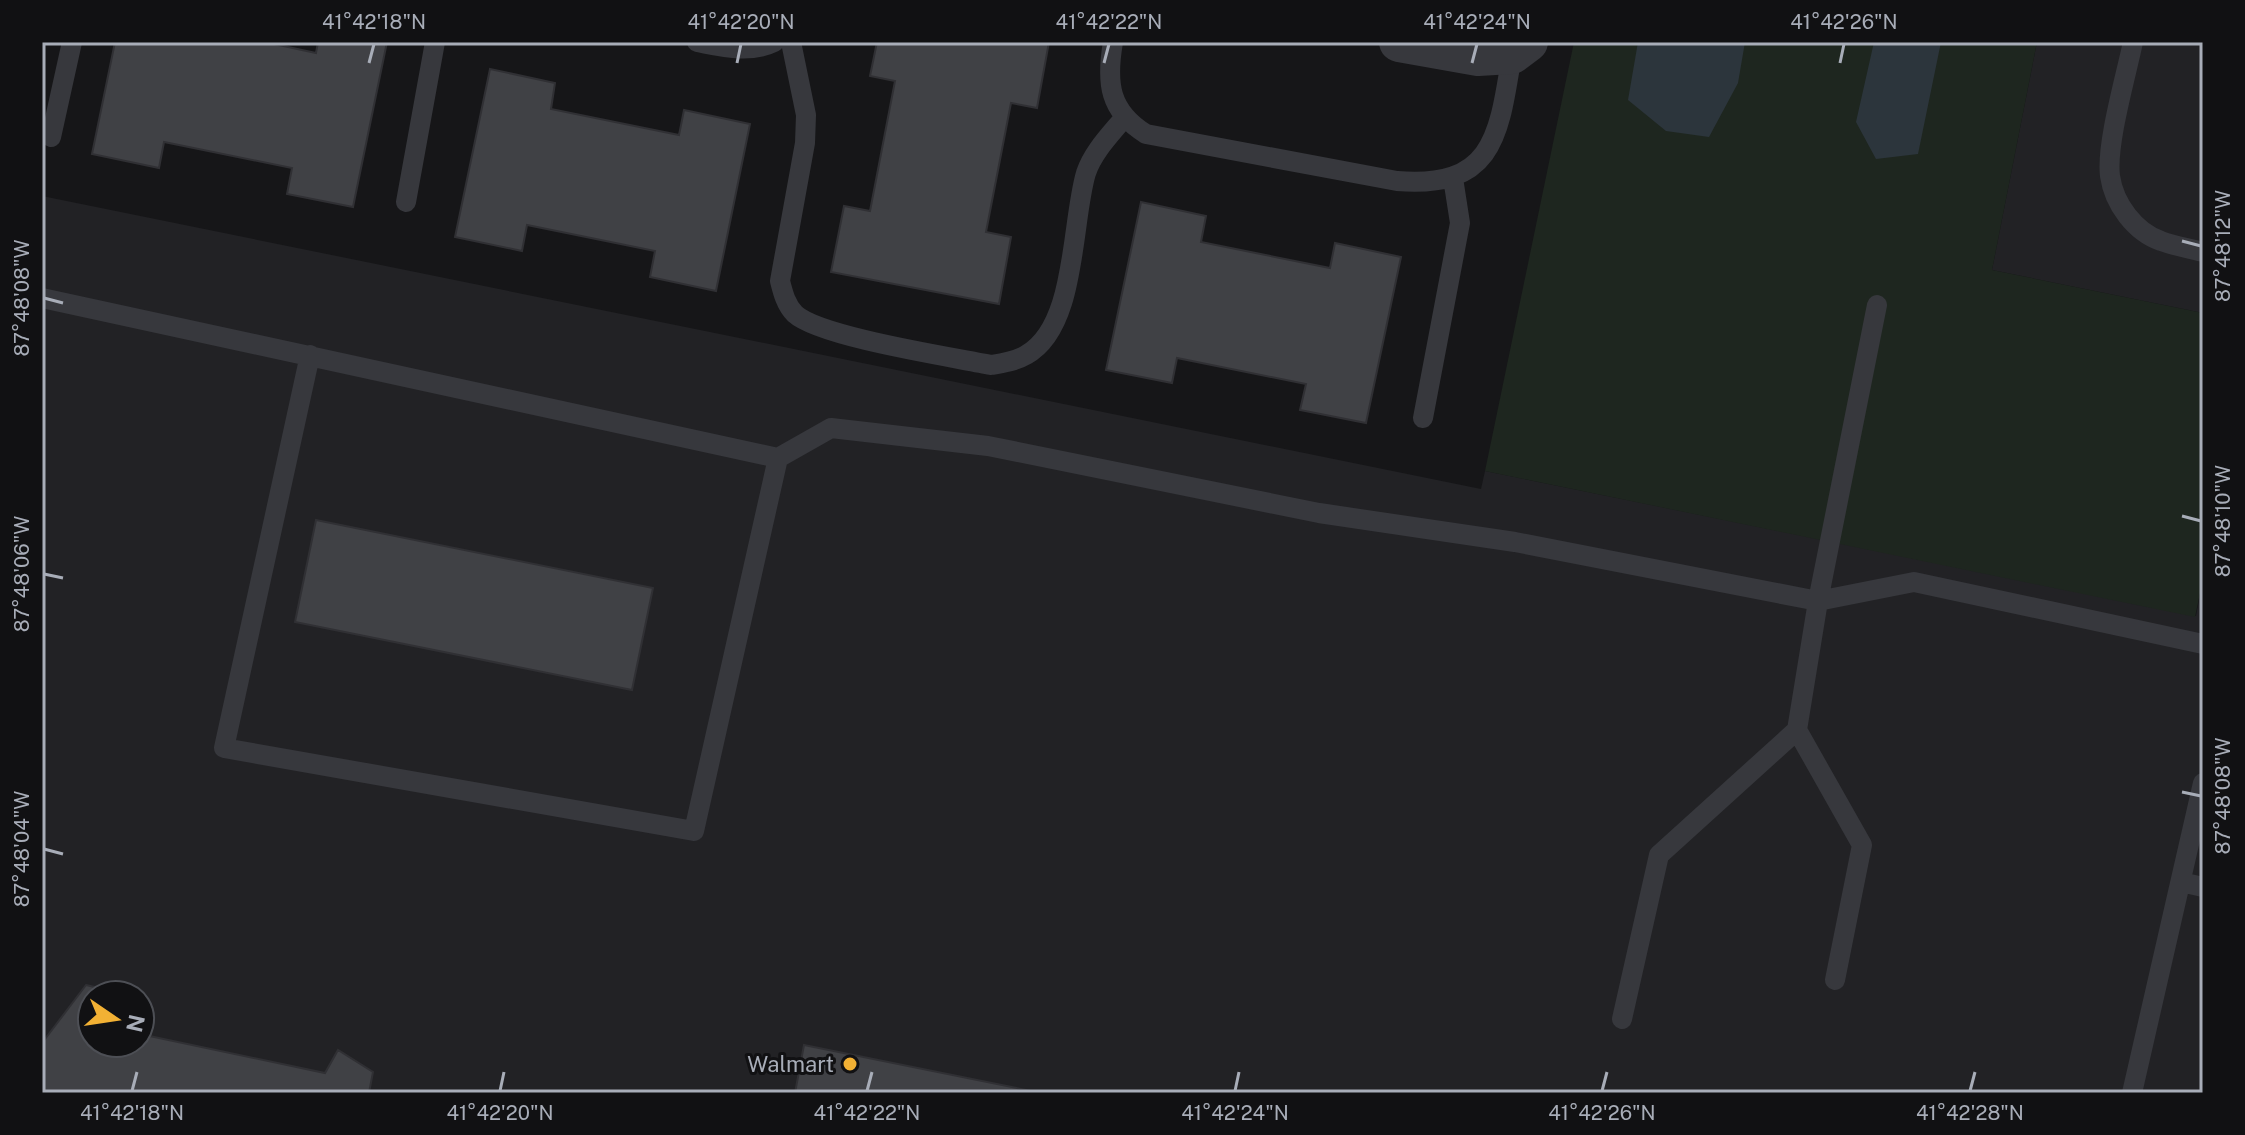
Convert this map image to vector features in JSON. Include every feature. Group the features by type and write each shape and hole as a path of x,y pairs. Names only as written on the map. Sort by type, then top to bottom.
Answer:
{"street":[{"path":"1399,42 1478,56 1520,48"}],"lane":[{"path":"51,137 72,42"},
{"path":"406,202 435,42"},
{"path":"697,42 733,49 774,42"},
{"path":"791,42 806,115 805,143 780,281 785,300 796,315 824,330 991,365 1029,354 1056,321 1069,277 1087,172 1098,151 1124,118"},
{"path":"1113,42 1110,81 1115,102 1124,118 1146,134 1397,181 1427,183 1453,178 1476,164 1493,142 1520,48"},
{"path":"2133,42 2113,139 2110,175 2117,198 2132,223 2159,241 2203,252"},
{"path":"1423,418 1460,223 1453,178"},
{"path":"42,298 778,458 831,428 988,446 1319,513 1515,542 1818,601 1914,582 2203,644"},
{"path":"1622,1019 1659,855 1797,730 1818,601 1877,305"},
{"path":"310,355 224,748 694,831 778,458"},
{"path":"1797,730 1862,845 1835,980"},
{"path":"2132,1093 2203,783"},
{"path":"2181,882 2203,887"}],"shaded area":[{"path":"1574,42 2037,42 1992,270 2203,313 2203,579 2195,617 1485,471"},
{"path":"1638,42 1745,42 1738,83 1709,137 1666,131 1628,100"},
{"path":"1874,42 1941,42 1918,154 1876,159 1856,122"},
{"path":"2037,42 2203,42 2203,313 1992,270"},
{"path":"42,196 1481,489 1485,471 2196,616 2203,579 2203,1093 42,1093"}],"building":[{"path":"115,42 265,42 316,53 318,42 387,42 353,207 287,194 292,168 164,142 159,168 92,154"},
{"path":"877,42 1049,42 1037,108 1011,103 986,232 1011,237 999,304 831,272 844,206 870,211 895,81 870,76"},
{"path":"490,69 555,83 551,109 679,135 684,110 750,124 716,291 650,277 655,251 527,225 522,251 455,237"},
{"path":"1141,202 1206,216 1201,242 1330,268 1335,243 1401,257 1366,423 1300,410 1306,384 1177,358 1172,383 1106,370"},
{"path":"316,520 653,588 632,690 295,622"},
{"path":"76,998 76,1059 156,1059 156,1037 325,1073 338,1050 373,1072 369,1093 42,1093 42,1043"},
{"name":"Walmart","path":"804,1045 1041,1093 795,1093"}],"place":[{"name":"Walmart","path":"850,1064"}]}
